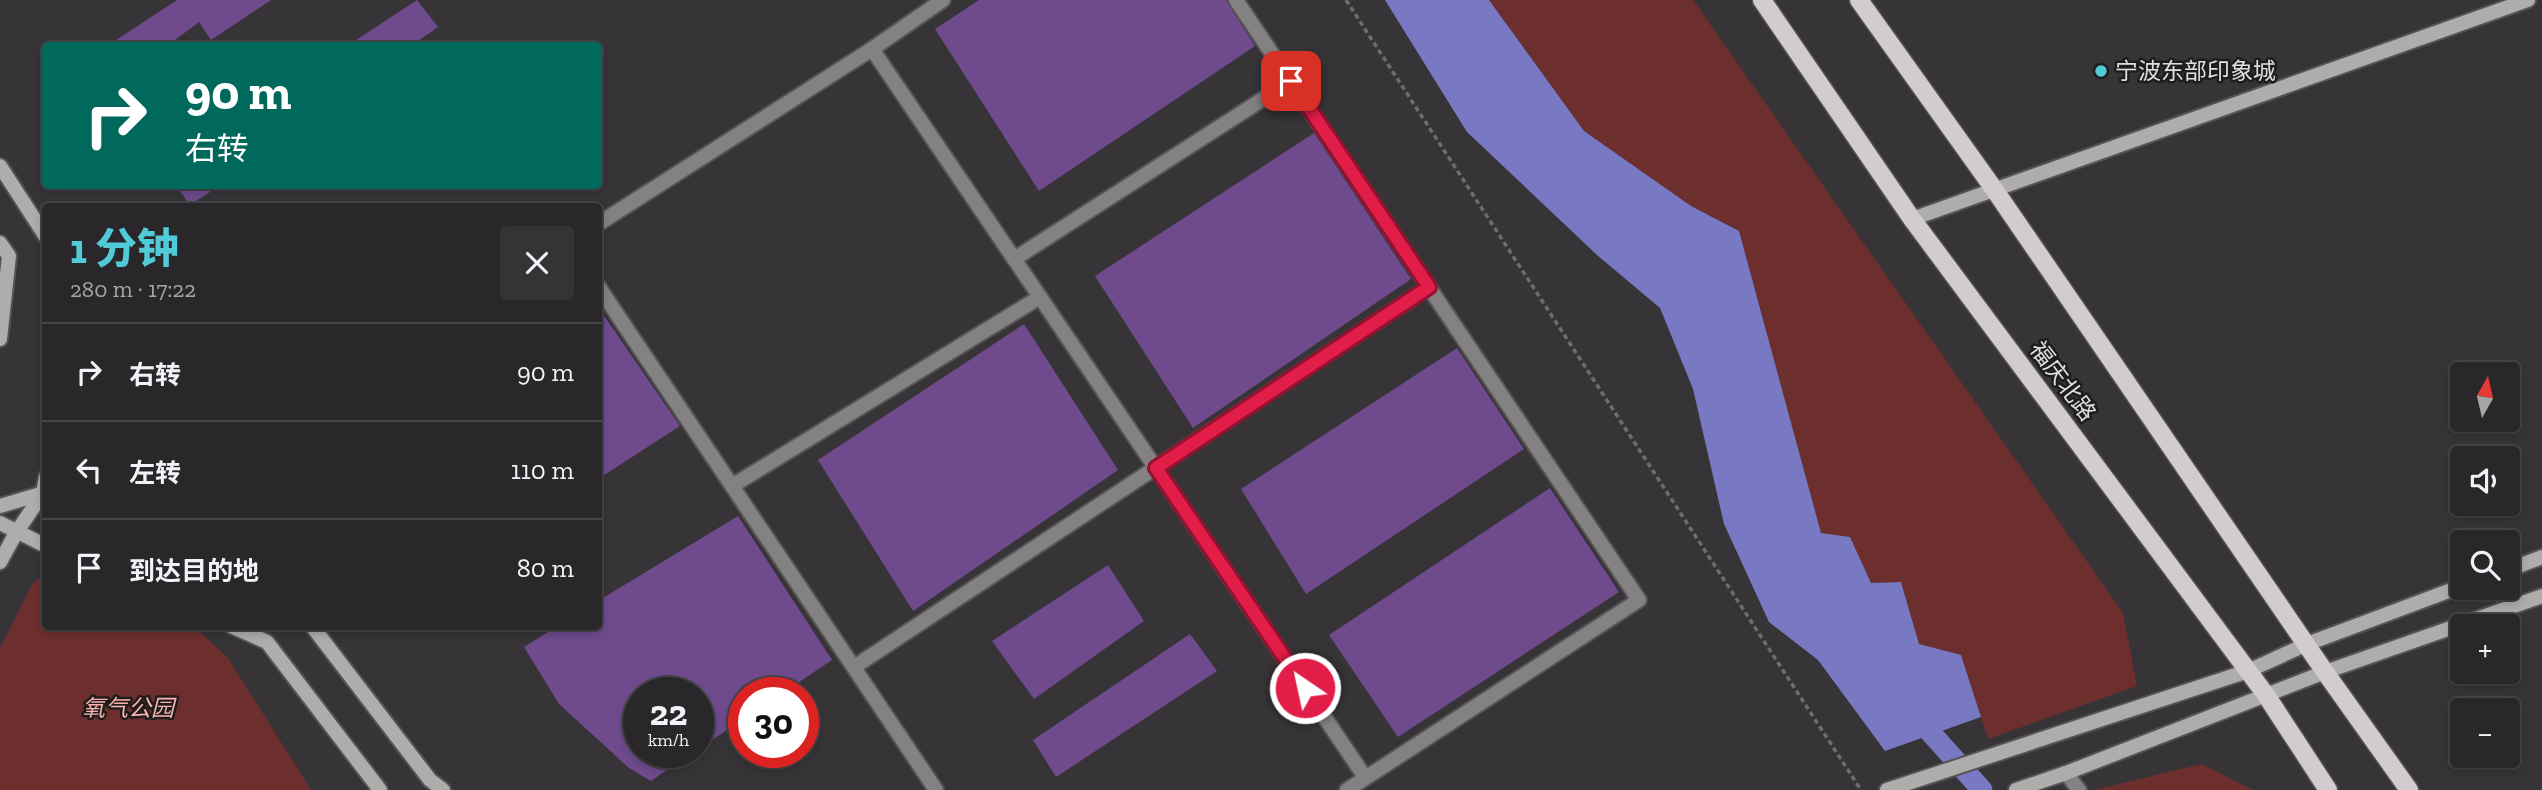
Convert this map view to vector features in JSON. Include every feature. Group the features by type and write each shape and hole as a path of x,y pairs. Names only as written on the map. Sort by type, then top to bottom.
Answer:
{"main road":[{"name":"福庆北路","path":"1762,0 1912,219 2266,695 2328,790"},
{"path":"1858,0 1994,189 2409,790"},
{"path":"1912,219 2528,0"},
{"path":"0,166 42,231"},
{"path":"0,243 9,256 0,339"},
{"path":"0,506 42,494"},
{"path":"0,562 42,496"},
{"path":"0,523 42,544"},
{"path":"2520,565 2542,557"},
{"path":"1887,790 2248,671 2307,644 2450,590"},
{"path":"2016,790 2067,774 2325,672 2542,596"},
{"path":"240,630 267,642 380,790"},
{"path":"315,630 430,780 443,790"}],"street":[{"path":"602,221 872,49 943,0"},
{"path":"1236,0 1639,600 1347,790"},
{"path":"872,49 1365,777"},
{"path":"1014,258 1291,81"},
{"path":"854,667 1429,287"},
{"path":"602,292 936,790"},
{"path":"733,486 1040,297"},
{"path":"2067,774 2079,790"}],"path":[{"path":"1346,0 1861,790"}],"green space":[{"path":"1489,0 1693,0 2123,613 2137,686 1988,739 1961,655 1919,644 1901,582 1871,583 1850,537 1821,533 1739,231 1691,206 1584,131"},
{"name":"氧气公园","path":"42,577 42,630 198,630 228,658 311,790 0,790 0,648 33,583"},
{"path":"2202,764 2253,790 2094,790"}],"water":[{"path":"1385,0 1489,0 1584,131 1691,206 1739,231 1821,533 1850,537 1871,583 1901,582 1919,644 1961,655 1981,717 1885,751 1818,660 1769,622 1724,524 1693,389 1660,308 1597,255 1467,132"}],"building":[{"path":"177,0 271,0 211,40 199,22 172,42 113,42"},
{"path":"417,0 438,27 417,42 353,42"},
{"path":"979,0 1226,0 1255,46 1039,191 935,29"},
{"path":"1314,133 1411,279 1193,428 1095,276"},
{"path":"178,189 214,189 193,203 189,203"},
{"path":"602,313 680,426 602,476"},
{"path":"1024,324 1118,470 913,611 818,460"},
{"path":"1457,348 1524,449 1306,594 1241,489"},
{"path":"1550,488 1619,592 1398,737 1329,635"},
{"path":"738,516 832,660 807,677 728,677 728,729 714,739 714,677 623,677 623,763 559,704 524,647 552,630 602,630 602,599"},
{"path":"1108,565 1144,621 1034,699 992,641"},
{"path":"1190,634 1217,671 1056,777 1033,740"},
{"path":"629,768 670,768 651,781"}],"waterway":[{"path":"1913,713 1982,790"}],"place":[{"name":"宁波东部印象城","path":"2101,71"}],"route":[{"path":"1291,81 1429,287 1156,468 1305,688"}]}
